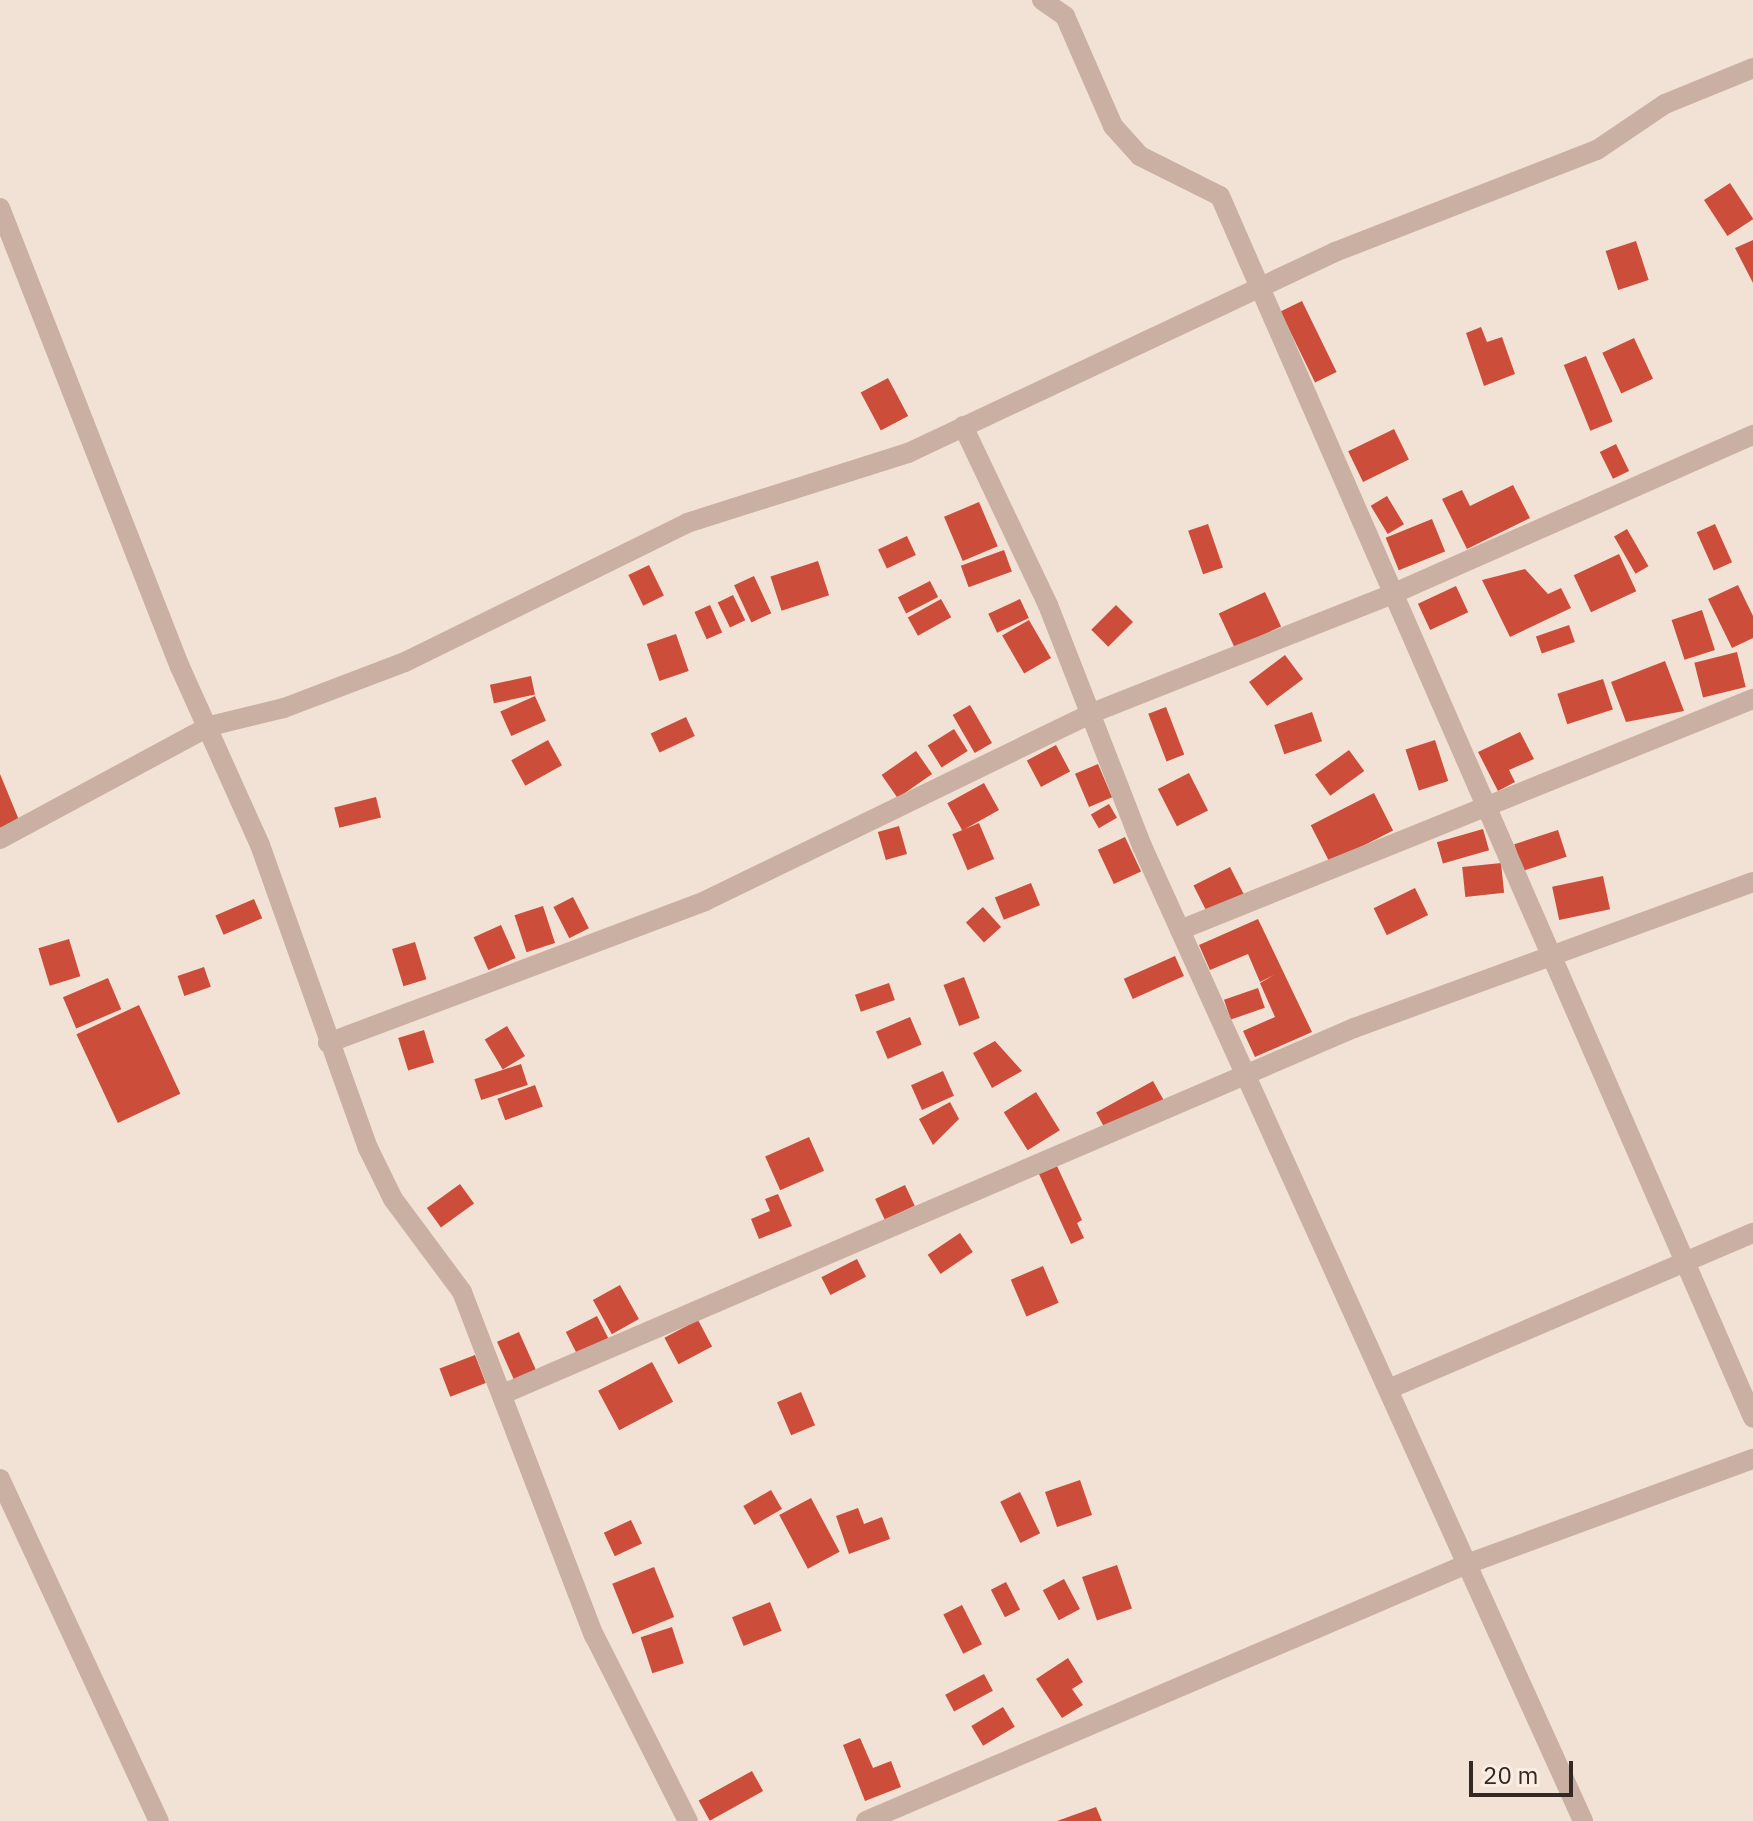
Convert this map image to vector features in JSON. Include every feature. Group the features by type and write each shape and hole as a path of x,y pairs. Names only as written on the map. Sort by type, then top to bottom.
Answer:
{"street":[{"path":"1042,0 1065,16 1122,136 1140,156 1220,196 1390,595 1554,955 1753,1418"},
{"path":"0,839 210,726 284,708 405,662 687,523 908,453 1257,288 1597,150 1665,104 1753,68"},
{"path":"0,208 210,726 328,1043 387,1186 462,1292 594,1635 688,1821"},
{"path":"963,426 1092,713 1180,930 1391,1388 1583,1821"},
{"path":"328,1043 705,901 1092,713 1390,595 1753,435"},
{"path":"1180,930 1487,811 1753,699"},
{"path":"503,1394 964,1192 1248,1077 1354,1028 1753,882"},
{"path":"1391,1388 1685,1265 1753,1233"},
{"path":"866,1821 1467,1564 1753,1459"},
{"path":"0,1479 159,1821"}],"building":[{"path":"1730,183 1753,219 1727,236 1704,200"},
{"path":"1753,240 1753,283 1735,248"},
{"path":"1636,241 1649,280 1618,290 1606,251"},
{"path":"1302,301 1337,372 1315,383 1280,312"},
{"path":"1481,327 1487,342 1502,337 1515,374 1484,386 1466,333"},
{"path":"1634,338 1653,379 1621,394 1602,353"},
{"path":"1586,356 1613,422 1590,431 1564,365"},
{"path":"888,378 908,416 881,431 861,393"},
{"path":"1394,429 1409,460 1363,482 1348,451"},
{"path":"1616,444 1629,471 1613,479 1600,452"},
{"path":"1513,485 1530,518 1467,549 1442,499 1462,490 1470,506"},
{"path":"1387,496 1404,524 1388,534 1371,506"},
{"path":"979,502 998,546 963,561 944,517"},
{"path":"1432,519 1445,551 1399,570 1386,538"},
{"path":"1208,524 1223,567 1203,574 1188,531"},
{"path":"1715,524 1732,562 1714,571 1697,532"},
{"path":"1627,529 1648,566 1636,574 1614,536"},
{"path":"907,536 916,555 887,569 878,550"},
{"path":"1004,550 1012,572 969,587 961,566"},
{"path":"1619,554 1636,591 1591,612 1574,575"},
{"path":"818,561 829,595 782,611 770,576"},
{"path":"649,565 664,596 643,606 628,575"},
{"path":"1525,569 1548,594 1561,588 1571,608 1510,637 1482,580"},
{"path":"754,576 771,613 751,622 734,585"},
{"path":"930,581 938,597 906,613 898,597"},
{"path":"1738,585 1753,616 1753,638 1732,648 1708,599"},
{"path":"1456,586 1468,612 1430,630 1418,604"},
{"path":"1265,592 1281,626 1235,648 1219,614"},
{"path":"733,595 745,620 730,628 718,602"},
{"path":"941,599 951,617 918,636 908,617"},
{"path":"1020,599 1029,618 997,633 988,614"},
{"path":"710,605 722,632 707,639 694,612"},
{"path":"1116,605 1133,622 1108,647 1091,630"},
{"path":"1702,610 1715,650 1685,660 1672,620"},
{"path":"1029,620 1051,658 1024,674 1002,636"},
{"path":"1569,625 1575,642 1542,653 1536,636"},
{"path":"676,634 689,671 659,681 647,644"},
{"path":"1737,652 1746,687 1703,698 1694,663"},
{"path":"1285,655 1303,679 1267,706 1249,682"},
{"path":"1665,661 1684,711 1626,722 1611,682"},
{"path":"531,676 535,695 494,703 490,685"},
{"path":"1603,679 1613,709 1567,724 1557,694"},
{"path":"535,696 546,721 511,736 500,711"},
{"path":"970,705 992,743 975,753 953,715"},
{"path":"1166,707 1184,755 1167,761 1148,714"},
{"path":"1312,712 1322,741 1284,754 1274,725"},
{"path":"686,717 695,736 660,753 651,733"},
{"path":"954,729 968,751 941,767 928,745"},
{"path":"1520,732 1534,759 1509,770 1515,782 1498,791 1478,752"},
{"path":"548,740 562,765 525,786 511,760"},
{"path":"1435,740 1448,781 1419,790 1406,750"},
{"path":"1056,745 1070,771 1041,787 1027,760"},
{"path":"1349,750 1364,771 1330,796 1315,775"},
{"path":"916,751 932,774 898,798 882,775"},
{"path":"1098,764 1112,797 1089,807 1075,774"},
{"path":"1189,773 1208,810 1177,826 1158,789"},
{"path":"0,774 19,820 0,828"},
{"path":"984,783 999,810 962,830 947,803"},
{"path":"1374,793 1393,830 1330,863 1311,825"},
{"path":"376,797 381,817 339,828 334,807"},
{"path":"1109,804 1117,818 1099,828 1091,814"},
{"path":"979,823 994,859 968,870 952,834"},
{"path":"899,826 907,854 886,860 878,832"},
{"path":"1483,829 1489,850 1443,863 1437,842"},
{"path":"1558,830 1567,857 1523,871 1514,844"},
{"path":"1125,837 1141,871 1114,884 1098,850"},
{"path":"1501,863 1504,893 1465,897 1462,867"},
{"path":"1230,867 1245,896 1208,915 1193,886"},
{"path":"1603,876 1610,909 1559,920 1552,887"},
{"path":"1031,883 1040,905 1004,920 995,898"},
{"path":"1415,888 1428,915 1387,935 1374,908"},
{"path":"573,897 589,928 569,938 553,907"},
{"path":"254,899 262,918 224,935 215,915"},
{"path":"543,906 555,943 527,952 514,915"},
{"path":"983,907 1001,927 984,942 966,922"},
{"path":"1258,919 1312,1032 1255,1057 1243,1031 1275,1017 1260,983 1274,975 1260,982 1248,954 1210,970 1199,945"},
{"path":"501,925 516,958 488,970 474,937"},
{"path":"69,939 80,976 50,986 38,948"},
{"path":"415,942 426,979 403,986 392,949"},
{"path":"1175,956 1184,976 1133,999 1124,979"},
{"path":"204,967 211,987 184,996 178,976"},
{"path":"964,977 980,1018 959,1026 943,985"},
{"path":"108,978 121,1009 76,1028 63,997"},
{"path":"889,983 895,1000 861,1012 855,995"},
{"path":"1258,988 1265,1008 1231,1020 1224,1000"},
{"path":"139,1005 180,1094 118,1123 76,1034"},
{"path":"910,1017 922,1045 888,1059 876,1031"},
{"path":"507,1026 525,1056 503,1069 485,1039"},
{"path":"424,1030 434,1063 408,1070 398,1038"},
{"path":"995,1041 1022,1071 992,1088 973,1053"},
{"path":"521,1064 528,1085 481,1100 474,1079"},
{"path":"943,1071 954,1096 922,1110 911,1085"},
{"path":"1153,1081 1164,1101 1107,1133 1096,1113"},
{"path":"535,1085 543,1107 505,1120 497,1099"},
{"path":"1036,1092 1060,1130 1028,1150 1004,1112"},
{"path":"950,1102 959,1119 933,1145 919,1119"},
{"path":"809,1137 824,1171 780,1190 765,1157"},
{"path":"1057,1166 1082,1220 1077,1223 1084,1238 1071,1244 1039,1174"},
{"path":"460,1184 474,1203 441,1228 427,1208"},
{"path":"905,1185 915,1206 885,1220 875,1199"},
{"path":"778,1194 792,1226 759,1239 751,1219 770,1211 765,1199"},
{"path":"960,1233 973,1252 941,1274 928,1255"},
{"path":"857,1259 866,1277 830,1295 821,1277"},
{"path":"1043,1266 1059,1303 1026,1316 1011,1280"},
{"path":"620,1285 639,1319 612,1334 593,1300"},
{"path":"597,1316 608,1338 577,1354 566,1332"},
{"path":"698,1320 712,1346 679,1364 664,1338"},
{"path":"519,1332 536,1370 514,1380 497,1342"},
{"path":"475,1355 486,1383 450,1397 440,1369"},
{"path":"652,1362 673,1402 619,1430 598,1391"},
{"path":"801,1392 815,1425 791,1435 777,1402"},
{"path":"1080,1480 1092,1515 1057,1527 1045,1492"},
{"path":"771,1490 782,1509 754,1525 743,1506"},
{"path":"1020,1492 1040,1533 1020,1543 1000,1502"},
{"path":"811,1498 840,1552 808,1569 779,1515"},
{"path":"858,1508 864,1524 882,1517 890,1539 849,1554 836,1516"},
{"path":"631,1520 642,1544 615,1556 604,1533"},
{"path":"1117,1565 1132,1608 1097,1621 1082,1577"},
{"path":"654,1567 674,1617 633,1634 612,1584"},
{"path":"1064,1579 1080,1609 1059,1620 1043,1590"},
{"path":"1006,1582 1020,1610 1005,1617 991,1590"},
{"path":"770,1602 782,1631 744,1646 732,1617"},
{"path":"962,1605 982,1644 963,1654 943,1615"},
{"path":"672,1627 684,1663 652,1673 641,1637"},
{"path":"1068,1658 1083,1682 1072,1689 1083,1705 1062,1718 1036,1679"},
{"path":"984,1674 993,1691 954,1711 945,1695"},
{"path":"1003,1707 1015,1727 983,1746 971,1726"},
{"path":"860,1738 873,1768 891,1761 901,1787 865,1801 843,1745"},
{"path":"752,1771 763,1791 710,1821 699,1801"},
{"path":"1096,1807 1102,1821 1057,1821"}]}
